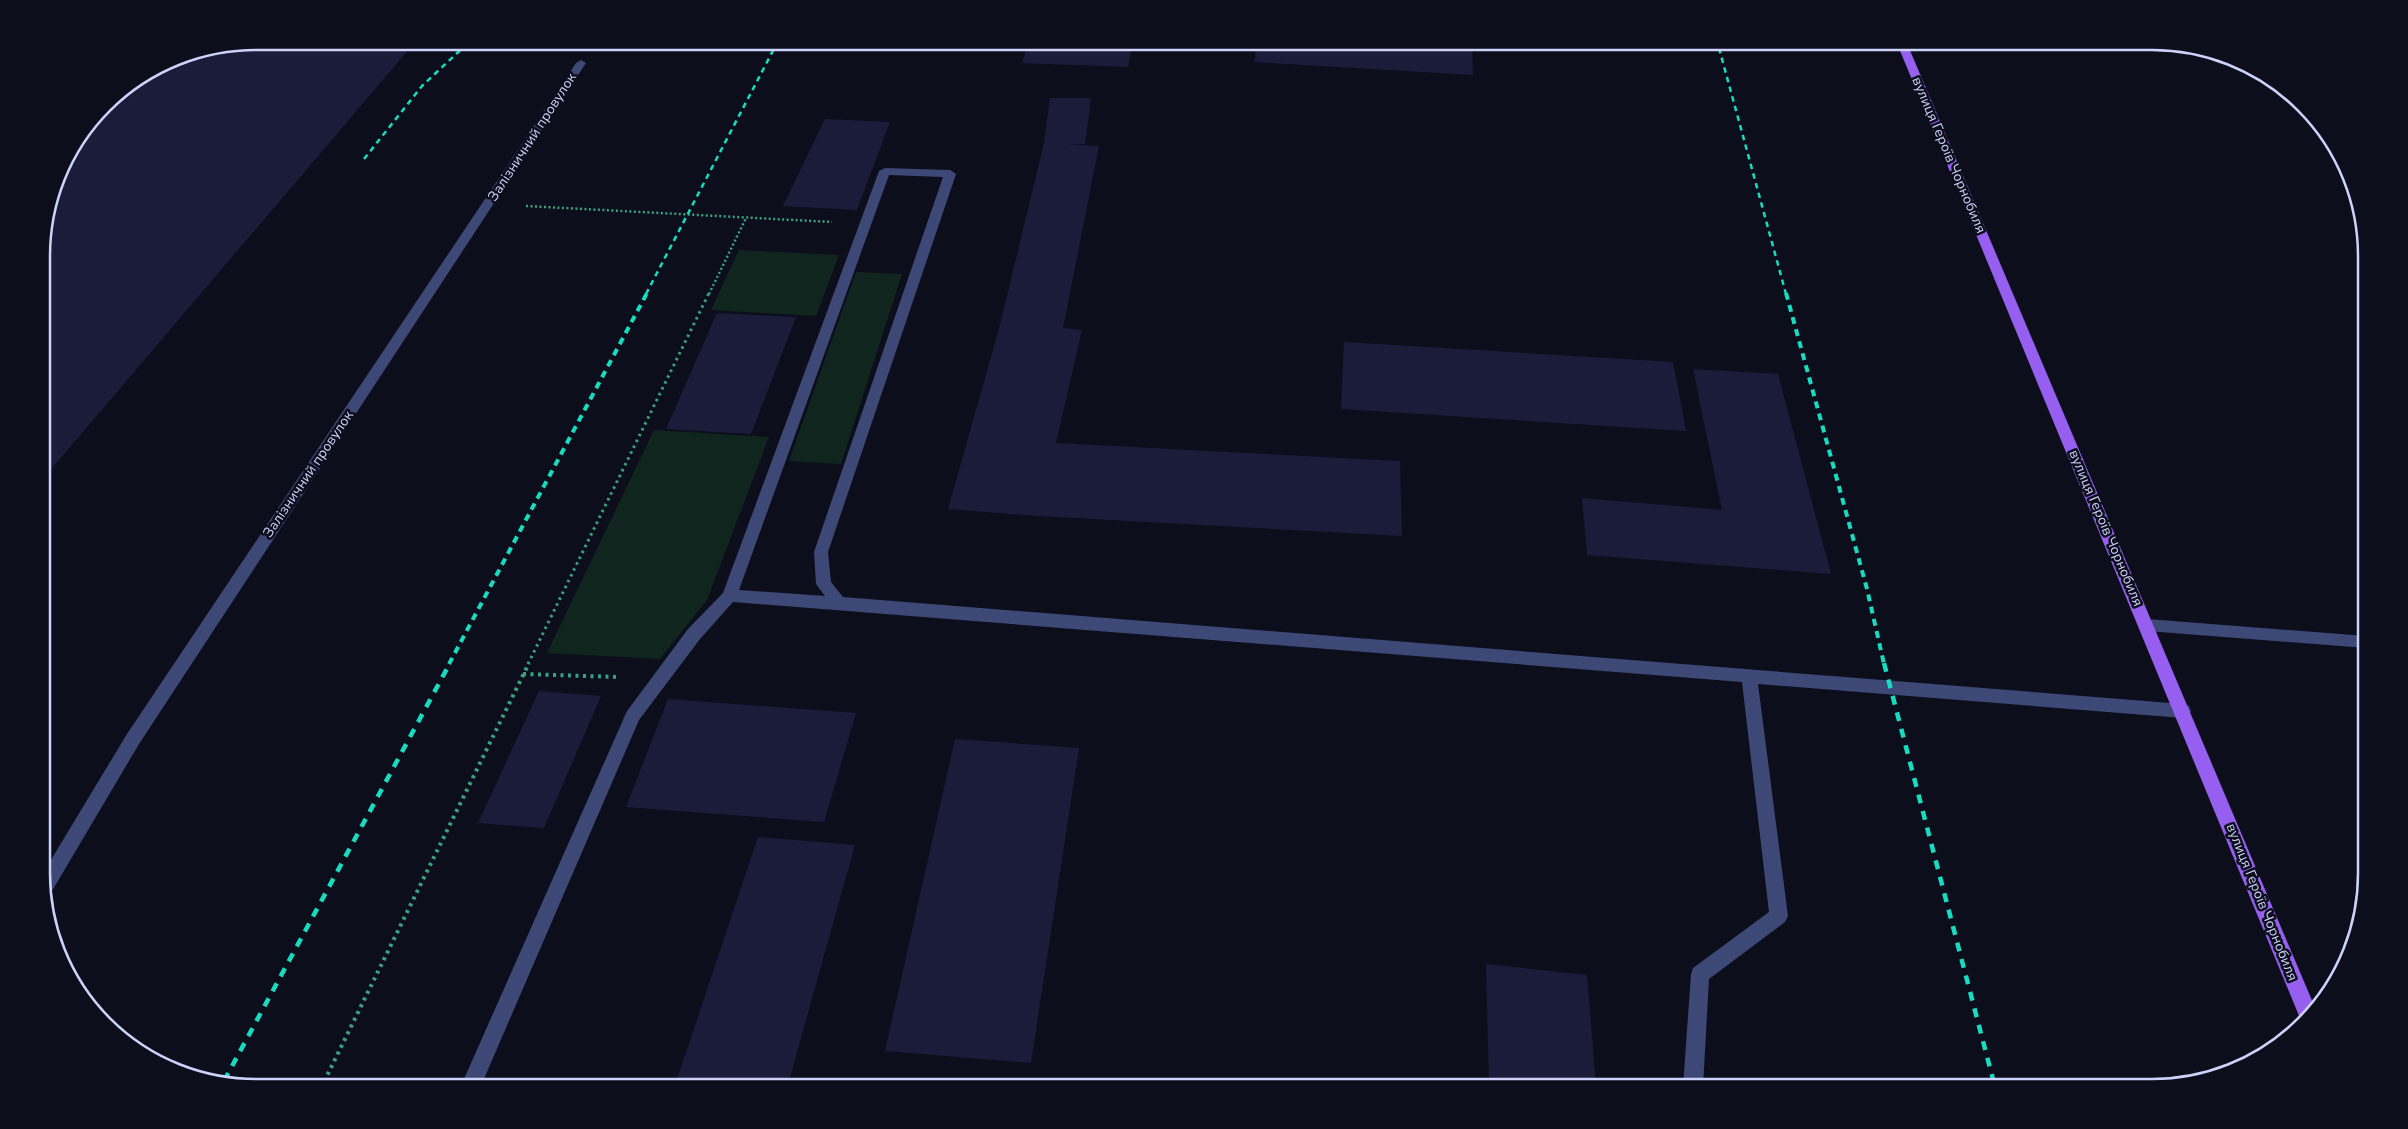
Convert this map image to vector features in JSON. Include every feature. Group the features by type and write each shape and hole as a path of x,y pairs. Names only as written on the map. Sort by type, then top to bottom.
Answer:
{"main road":[{"name":"вулиця Героїв Чорнобиля","path":"1904,50 2147,625 2306,1010"}],"street":[{"name":"Залізничний провулок","path":"50,878 133,739 581,63"},
{"path":"474,1079 633,716 694,634 729,596 885,171 950,174 821,552 824,584 839,603"},
{"path":"729,596 839,603 2183,711"},
{"path":"2147,625 2358,641"},
{"path":"1693,1079 1700,974 1779,916 1749,676"}],"path":[{"path":"488,204 866,224"},
{"path":"325,1079 746,218"},
{"path":"523,674 661,679"}],"green space":[{"path":"739,250 839,255 816,316 711,310"},
{"path":"856,272 902,274 841,464 789,461"},
{"path":"654,430 769,437 707,600 660,659 547,653"}],"building":[{"path":"242,50 408,50 50,471 50,242 57,203 71,165 85,141 101,120 120,101 141,85 165,71 190,61 216,54"},
{"path":"1026,50 1131,50 1128,67 1022,63"},
{"path":"1256,50 1472,50 1473,75 1254,62"},
{"path":"1050,98 1091,98 1085,144 1066,144 1099,146 1063,328 1082,330 1056,443 1400,461 1402,536 1038,516 948,509 1000,325 1044,143"},
{"path":"825,119 890,122 857,210 783,206"},
{"path":"717,313 796,317 751,434 666,429"},
{"path":"1344,342 1673,362 1686,431 1341,409"},
{"path":"1693,369 1778,374 1831,574 1587,555 1582,498 1722,510"},
{"path":"539,691 601,696 544,828 478,823"},
{"path":"668,699 856,713 824,822 626,807"},
{"path":"955,739 1079,748 1031,1063 885,1051"},
{"path":"758,837 855,845 790,1079 677,1079"},
{"path":"1486,964 1587,975 1595,1079 1489,1079"}],"railway":[{"path":"364,159 422,86 460,50"},
{"path":"646,294 773,50"},
{"path":"1720,50 1786,294"},
{"path":"449,664 647,293"},
{"path":"1786,293 1867,589 1884,664"},
{"path":"226,1077 450,663"},
{"path":"1884,663 1993,1079"}]}
